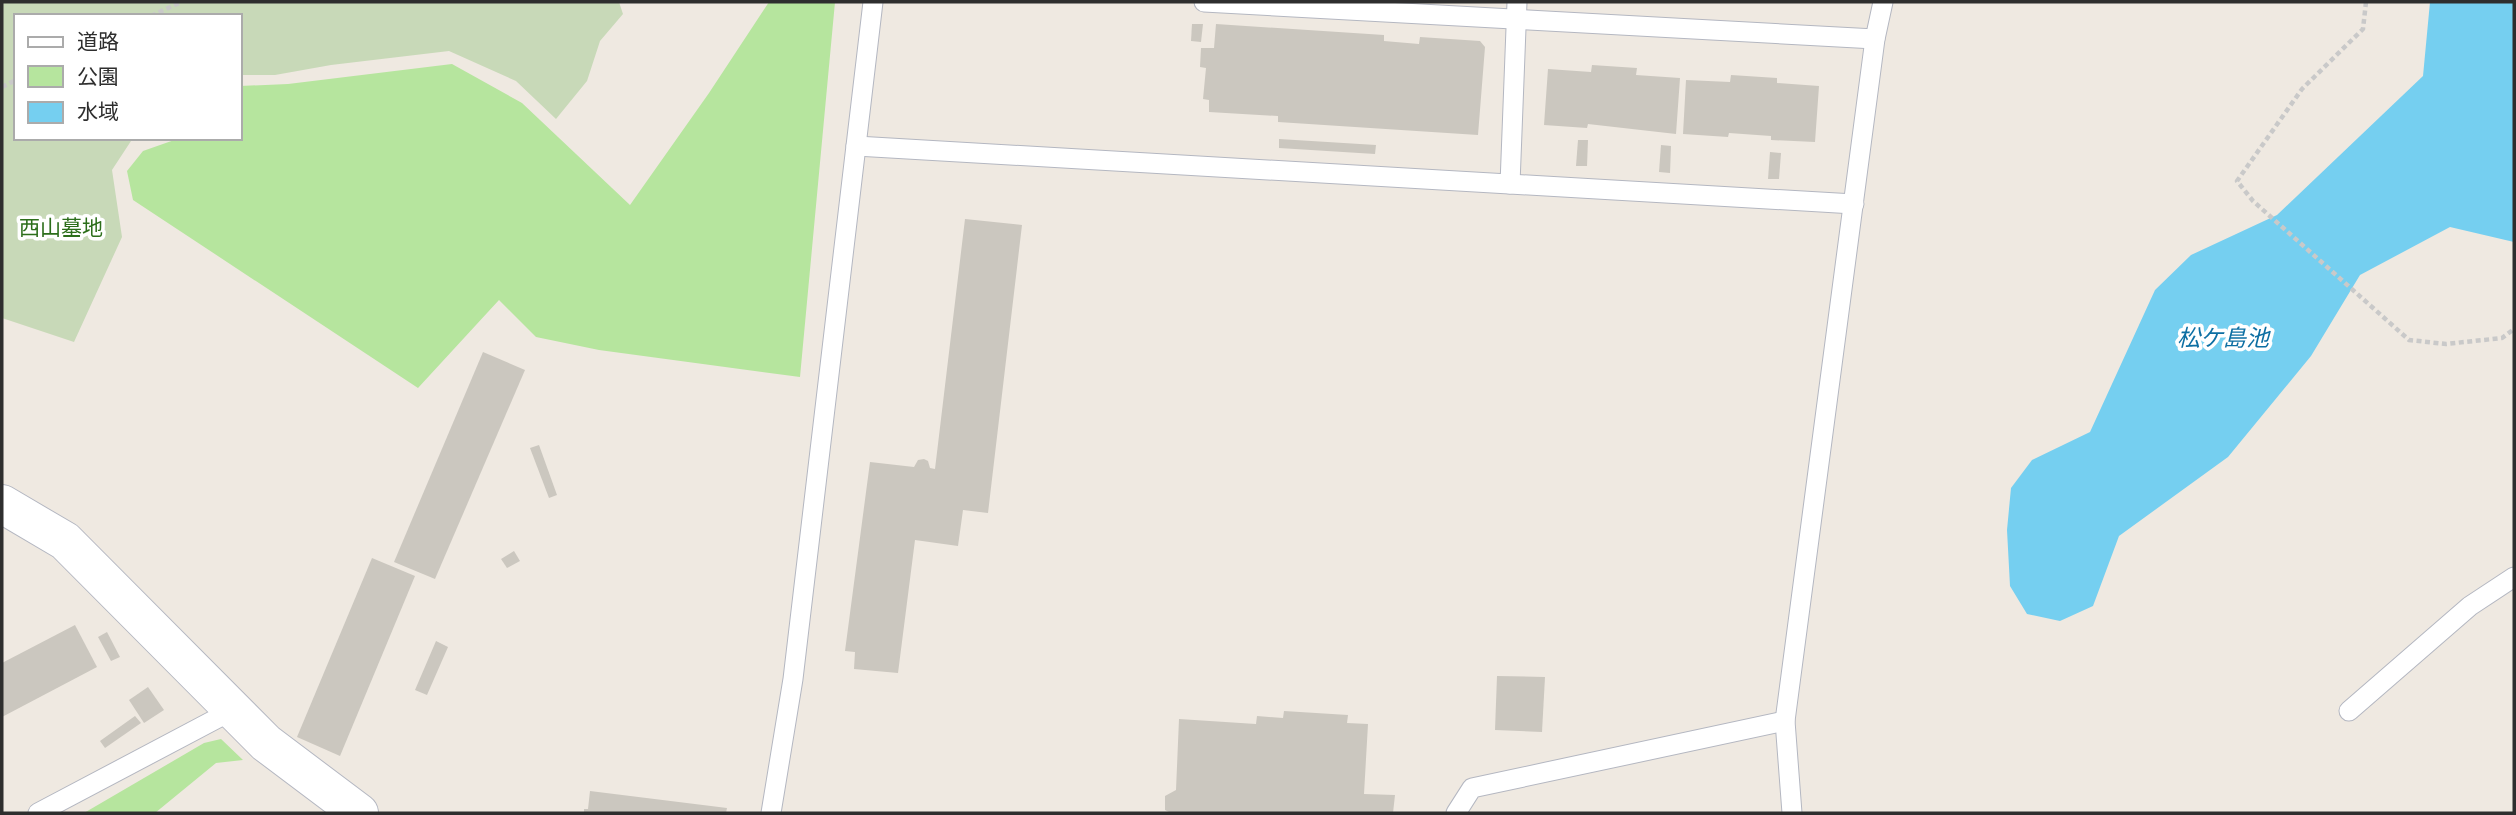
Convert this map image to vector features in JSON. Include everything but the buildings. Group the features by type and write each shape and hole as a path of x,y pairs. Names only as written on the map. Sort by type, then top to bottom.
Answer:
{"street":[{"path":"2,504 65,541 266,743 359,813"}],"lane":[{"path":"771,813 795,665 873,2"},
{"path":"1204,2 1517,10 1875,39"},
{"path":"1792,813 1785,720 1882,2"},
{"path":"1510,184 1517,10"},
{"path":"856,146 1854,204"},
{"path":"2349,711 2470,606 2514,577"},
{"path":"38,813 233,710"},
{"path":"1456,813 1472,788 1785,720"}],"path":[{"path":"155,14 179,2"},
{"path":"2366,2 2363,30 2302,89 2237,181 2253,201 2409,340 2446,344 2480,341 2502,338 2514,329"}],"green space":[{"name":"西山墓地","path":"2,2 619,2 623,14 600,41 587,81 556,119 516,81 449,51 331,65 275,75 242,75 242,14 14,14 14,140 134,140 112,170 122,237 74,342 2,318"},
{"path":"769,2 835,2 800,377 599,350 536,337 499,300 418,388 133,200 127,171 143,151 174,140 242,140 242,86 288,84 452,64 522,103 630,205"},
{"path":"221,739 243,760 216,763 155,813 84,813 204,743"}],"water":[{"name":"松ケ島池","path":"2430,2 2514,2 2514,242 2450,227 2360,275 2311,356 2228,457 2119,536 2093,606 2060,621 2027,614 2010,586 2007,530 2011,488 2032,460 2090,432 2155,290 2191,255 2277,215 2423,76"}]}
